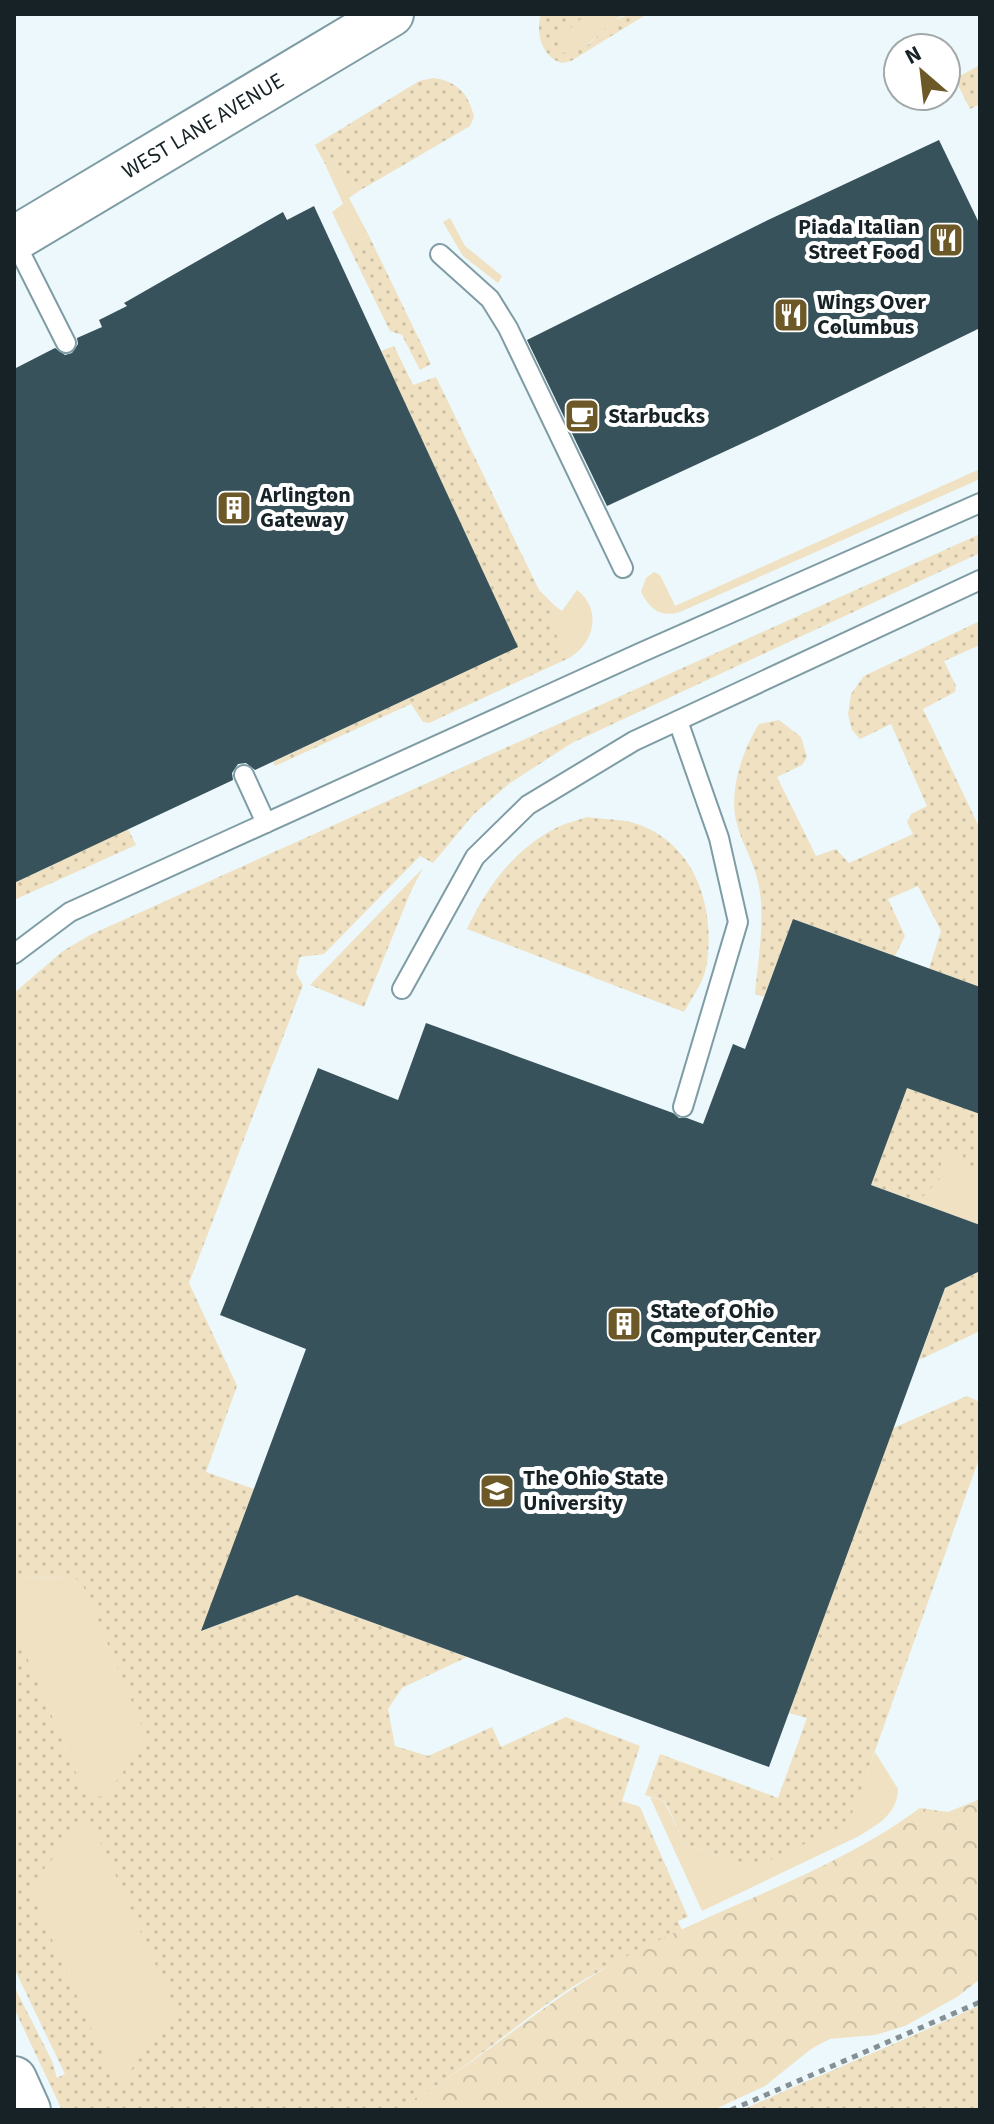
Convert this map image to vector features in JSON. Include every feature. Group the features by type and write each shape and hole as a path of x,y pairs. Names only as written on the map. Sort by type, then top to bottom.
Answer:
{"main road":[{"name":"WEST LANE AVENUE","path":"14,240 391,14"},
{"path":"14,2079 28,2110"}],"lane":[{"path":"14,240 66,343"},
{"path":"440,254 490,299 508,328 623,568"},
{"path":"14,954 70,912 980,503"},
{"path":"402,989 475,857 528,805 634,741 980,580"},
{"path":"678,721 719,838 738,922 683,1107"},
{"path":"244,775 266,823"}],"path":[{"path":"731,2110 980,2002"}],"green space":[{"path":"541,14 587,14 566,33 588,45 620,18 647,14 571,61 562,63 549,55 542,43 539,29"},
{"path":"587,14 625,14 581,48 561,53 557,39"},
{"path":"980,65 980,104 970,109 962,93 962,75"},
{"path":"433,78 449,82 465,95 474,117 470,126 359,191 341,169 325,164 315,145 419,81"},
{"path":"325,164 341,169 359,191 349,198 369,236 348,245 332,212 343,204"},
{"path":"450,218 465,246 502,276 498,283 463,256 443,222"},
{"path":"369,236 431,364 420,370 402,335 390,331 348,245"},
{"path":"394,346 413,385 436,377 539,590 555,606 547,616 569,658 429,723 423,722 411,704 275,766 273,762 517,647 381,351"},
{"path":"980,469 980,479 680,612 667,614 656,611 641,592 646,578 654,572 660,575 675,606"},
{"path":"980,534 980,553 572,743 510,783 473,815 433,863 420,856 324,954 300,957 296,973 303,985 189,1283 237,1386 206,1472 254,1489 202,1631 297,1595 467,1657 402,1688 388,1709 395,1746 428,1756 492,1727 501,1747 566,1717 640,1746 622,1801 640,1807 688,1917 678,1921 682,1930 572,1987 457,2071 394,2110 62,2110 14,2008 14,1986 52,2061 57,2078 65,2074 14,1968 14,1626 87,1798 74,1577 14,1578 14,993 63,951 90,935"},
{"path":"577,590 590,607 592,626 585,644 569,658 547,616 555,606 562,611"},
{"path":"980,621 980,645 944,661 956,686 955,692 923,709 980,829 980,987 929,969 941,931 918,886 888,899 905,936 895,956 793,919 764,997 755,994 761,938 760,895 737,824 734,799 742,759 759,724 779,720 801,737 807,757 802,765 777,777 816,856 836,849 849,863 913,834 907,822 911,814 927,806 891,724 860,739 852,730 848,714 851,694 864,676"},
{"path":"587,817 631,822 653,831 686,860 697,879 708,922 709,945 700,985 684,1012 467,929 492,886 513,860 556,828"},
{"path":"128,829 136,845 14,900 14,883"},
{"path":"423,868 364,1007 310,985"},
{"path":"858,1070 980,1114 980,1174 970,1172 962,1155 941,1161 941,1178 918,1202 871,1185"},
{"path":"948,1144 962,1155 970,1172 980,1174 980,1225 918,1202 941,1178 941,1150"},
{"path":"980,1271 980,1331 919,1360 945,1288"},
{"path":"967,1396 980,1402 980,1456 849,1824 753,1868 685,1844 665,1801 645,1795 660,1754 778,1798 807,1718 789,1713 891,1429"},
{"path":"74,1577 82,1583 147,1738 106,1796 87,1798 14,1626 14,1578"},
{"path":"875,1752 898,1789 894,1805 886,1817 859,1836 702,1911 650,1797 664,1801 685,1844 753,1868 848,1824"},
{"path":"980,1799 980,1979 957,1997 905,2026 875,2035 829,2039 811,2049 765,2086 713,2110 394,2110 451,2076 587,1979 616,1962 848,1853 920,1808 948,1812"},
{"path":"81,1824 96,1832 176,2010 124,2079 109,2069 29,1887"},
{"path":"980,2005 980,2110 742,2110 921,2032"}],"building":[{"path":"939,140 980,225 980,328 607,506 527,340 768,220"},
{"name":"Arlington Gateway","path":"314,206 518,647 255,770 246,763 238,764 232,773 233,780 14,883 14,369 55,348 65,355 72,353 78,344 77,338 102,327 99,320 127,306 124,303 283,212 287,220"},
{"name":"State of Ohio Computer Center","path":"793,919 980,987 980,1114 907,1088 871,1185 980,1225 980,1271 945,1288 769,1767 297,1595 201,1631 306,1349 220,1315 318,1068 398,1100 426,1023 673,1113 679,1118 703,1124 733,1044 745,1049"}],"place":[{"name":"Piada Italian Street Food","path":"946,240"},
{"name":"Wings Over Columbus","path":"791,315"},
{"name":"Starbucks","path":"582,416"},
{"name":"Arlington Gateway","path":"234,508"},
{"name":"State of Ohio Computer Center","path":"624,1324"},
{"name":"The Ohio State University","path":"497,1491"}]}
